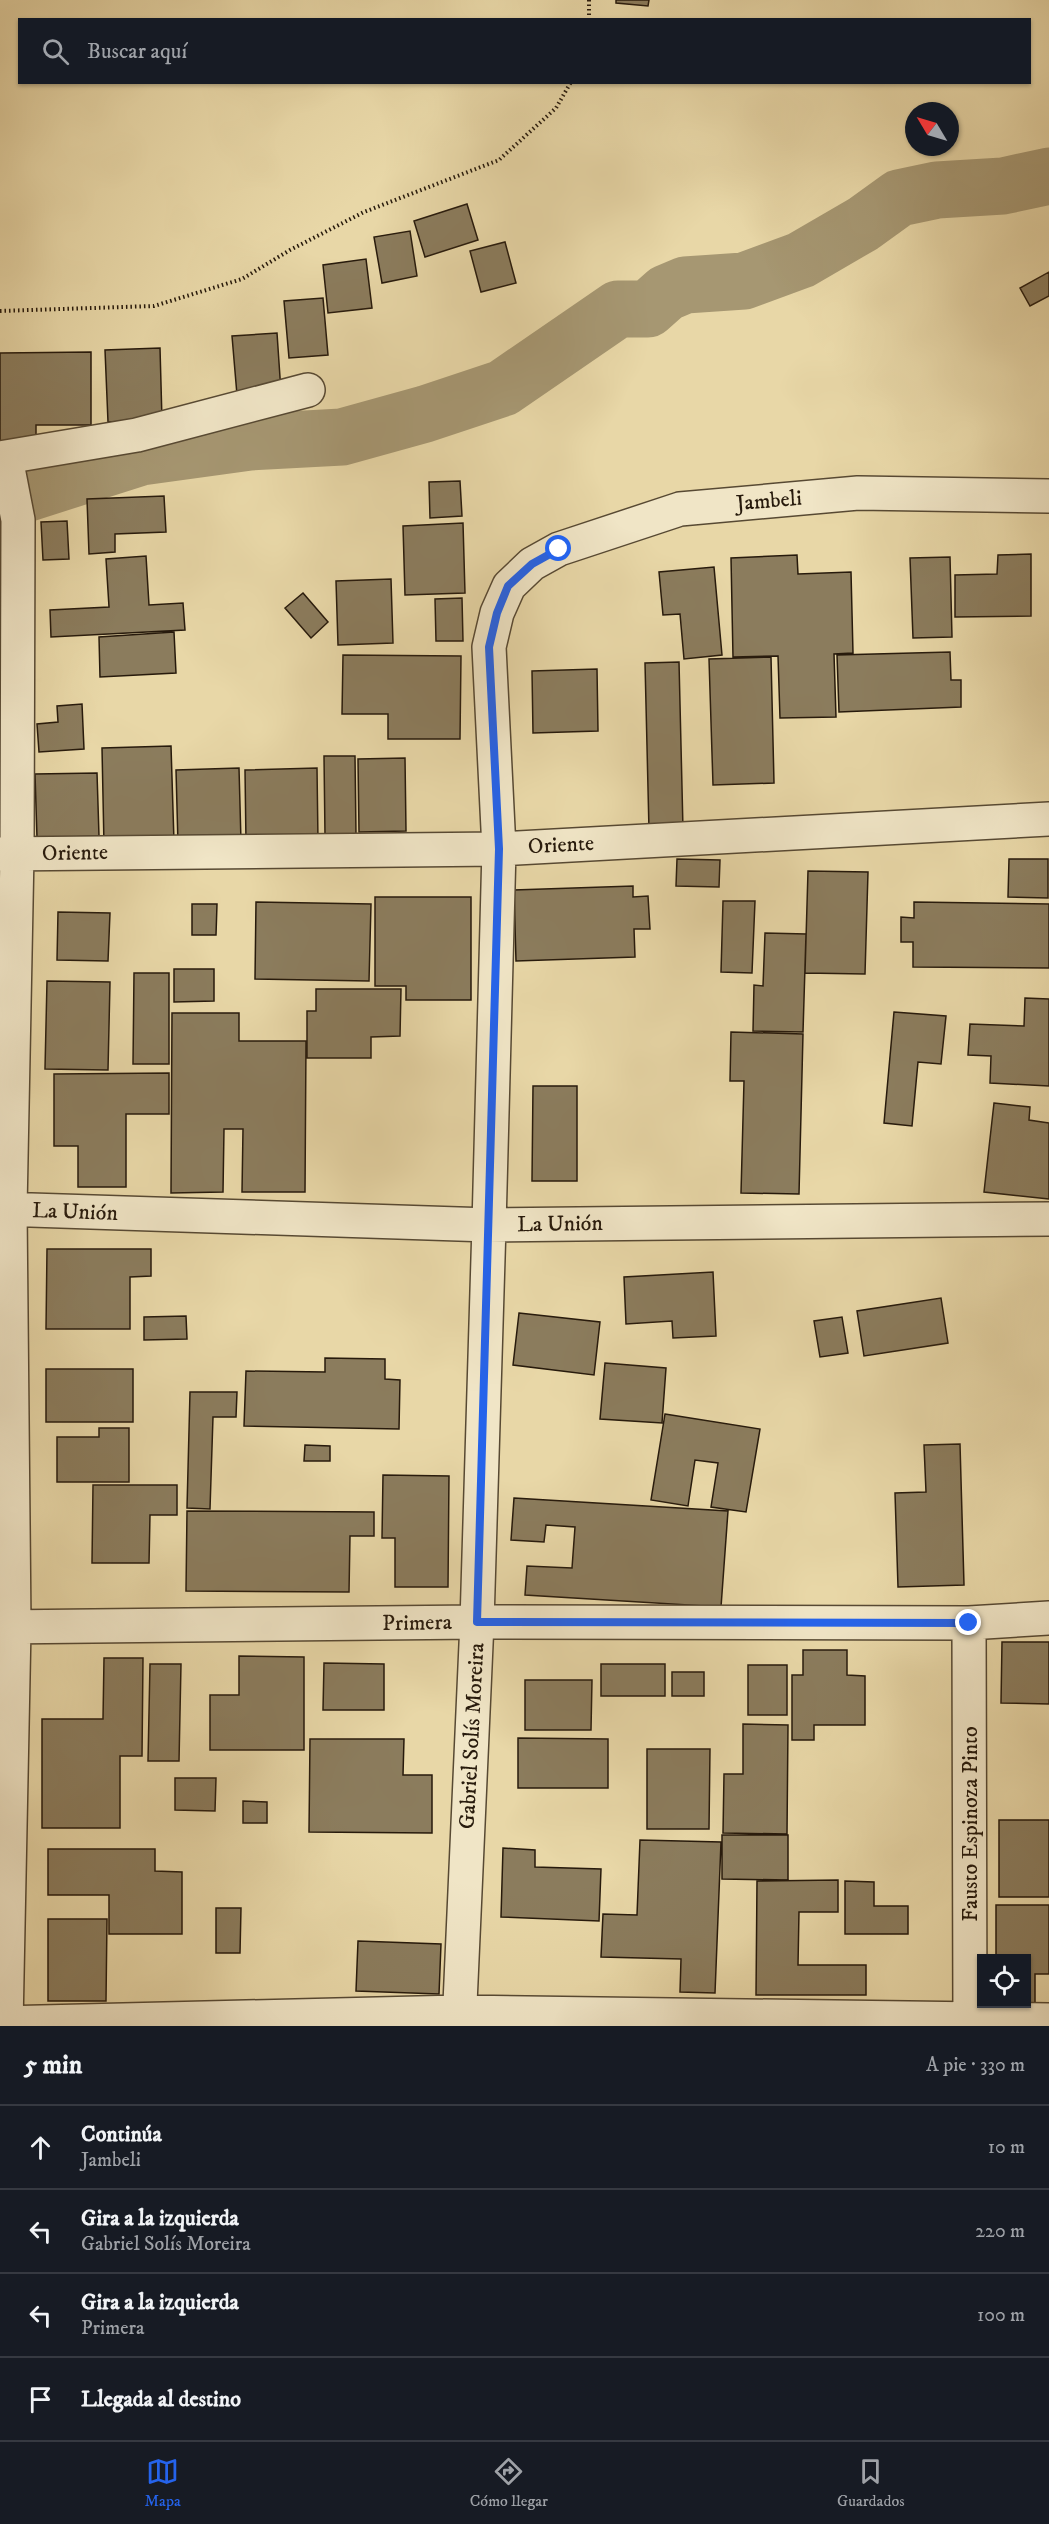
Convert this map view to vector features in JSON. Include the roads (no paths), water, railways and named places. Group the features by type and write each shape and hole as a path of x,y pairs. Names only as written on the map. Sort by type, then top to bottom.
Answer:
{"street":[{"path":"308,390 137,435 6,465 18,520 8,854 4,2024 459,2019 970,2023 1049,2020"},
{"name":"Jambeli","path":"508,586 532,564 559,549 680,508 858,493 1049,496"},
{"name":"Gabriel Solís Moreira","path":"459,2019 477,1622 499,849 489,647 497,613 508,586"},
{"name":"Oriente","path":"8,854 499,849 1049,819"},
{"name":"La Unión","path":"5,1209 489,1225 1049,1219"},
{"name":"Primera","path":"7,1627 477,1622 969,1623 1049,1618"},
{"name":"Fausto Espinoza Pinto","path":"969,1623 970,2023"}],"waterway":[{"path":"0,502 141,457 250,442 342,437 425,414 503,388 618,309 648,309 666,293 685,285 744,281 801,260 863,224 899,198 937,190 1003,186 1049,176"}]}
